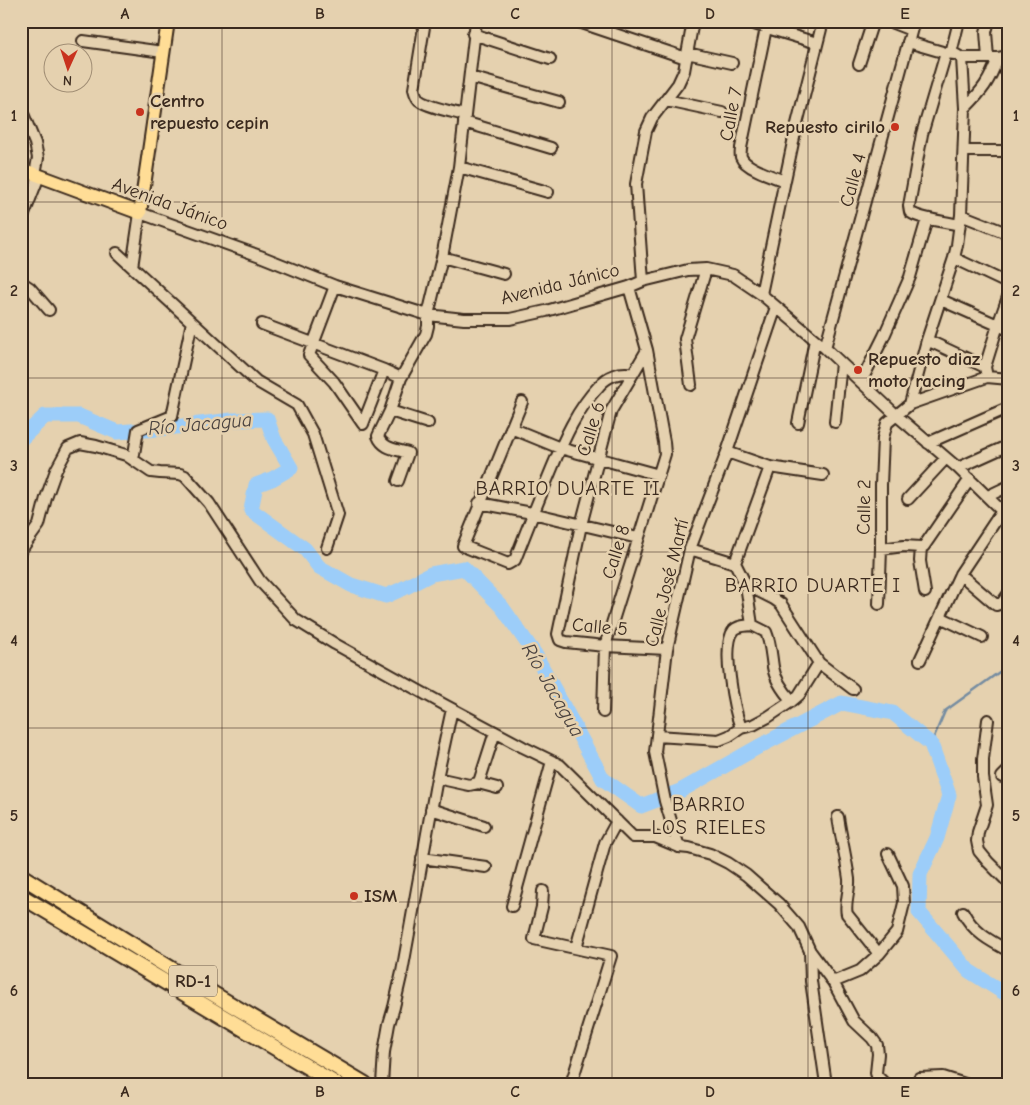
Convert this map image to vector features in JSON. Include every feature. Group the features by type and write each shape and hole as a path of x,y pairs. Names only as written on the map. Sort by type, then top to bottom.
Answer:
{"highway":[{"name":"RD-1","path":"21,876 178,973 366,1084"},
{"name":"RD-1","path":"21,896 336,1084"}],"main road":[{"path":"140,213 168,21"},
{"name":"Avenida Jánico","path":"21,169 140,213"}],"street":[{"path":"426,21 414,89 420,102 551,148"},
{"path":"398,481 408,453 384,446 378,436 390,411 401,378 426,334 428,326 428,315 442,257 459,167 476,21"},
{"path":"576,21 687,56 732,63"},
{"path":"643,281 636,184 646,131 652,118 678,84 684,71 693,21"},
{"path":"744,21 817,43"},
{"path":"761,294 796,128 823,21"},
{"path":"859,64 873,21"},
{"path":"888,21 913,25"},
{"path":"959,21 922,134 909,206 910,212 913,215 927,219 960,220 1009,234"},
{"path":"965,108 981,92 991,76 993,58 986,32 989,21"},
{"name":"Calle 4","path":"825,348 913,25"},
{"name":"Calle 7","path":"766,28 741,148 741,157 754,168 785,181"},
{"path":"474,34 550,59"},
{"path":"83,41 163,52"},
{"path":"908,42 955,54 962,58 1009,56"},
{"path":"910,404 927,340 957,245 964,151 965,108 962,58"},
{"path":"470,77 559,102"},
{"path":"666,100 722,112"},
{"path":"21,109 35,142 38,158 37,175 21,222"},
{"path":"964,151 1009,150"},
{"path":"459,167 548,192"},
{"path":"132,267 140,213"},
{"name":"Avenida Jánico","path":"140,213 260,256 335,286 428,315 464,320 510,319 546,311 629,287 643,281 688,270 706,269 733,275 761,294 825,348 896,415 958,468 1005,514"},
{"path":"861,382 910,277 927,219"},
{"path":"117,253 256,381 297,405 313,434 338,515 327,548"},
{"path":"442,257 504,274"},
{"path":"954,258 1009,284"},
{"path":"691,385 685,339 706,269"},
{"path":"21,282 30,288 49,310"},
{"path":"335,286 309,355 334,382 363,424 384,370"},
{"name":"Calle 8","path":"603,712 606,646 665,454 647,350 629,287"},
{"path":"986,372 998,325 1009,294"},
{"path":"941,300 1009,330"},
{"name":"Calle José Martí","path":"679,847 665,800 655,752 667,649 690,549 727,452 776,307"},
{"path":"133,460 138,430 172,416 192,322"},
{"path":"262,324 401,378"},
{"path":"798,423 815,340"},
{"path":"927,340 986,372 1009,379"},
{"name":"Calle 6","path":"560,640 558,634 581,525 611,411 647,350"},
{"path":"834,422 841,363"},
{"path":"896,415 910,404 986,372"},
{"path":"522,402 463,546 508,564 515,560 532,514 574,420 600,384 611,376 621,373 633,374"},
{"path":"928,443 1003,410"},
{"path":"390,411 428,423"},
{"name":"Calle 2","path":"879,604 881,485 884,438 886,423 896,415"},
{"path":"512,428 560,448 659,475"},
{"path":"21,550 39,525 56,470 68,448 80,443 126,455 151,472 185,476 209,503 260,581 296,620 335,644 452,709 560,765 633,837 655,837 679,847 710,854 746,875 779,904 799,928 810,951 833,982 854,1020 872,1038 876,1045 878,1054 876,1072 877,1076 885,1084"},
{"path":"958,468 1009,445"},
{"path":"727,452 770,467 823,475"},
{"path":"908,499 946,458"},
{"path":"735,563 770,467"},
{"path":"925,592 920,561 921,548 927,543 970,480"},
{"path":"988,496 1009,486"},
{"path":"480,503 638,538"},
{"path":"920,660 960,574 1005,514"},
{"path":"881,549 904,546 921,548"},
{"path":"690,549 735,563 746,584 752,626"},
{"path":"960,574 996,604 1002,603 1009,593"},
{"path":"746,584 781,604 819,663 853,689"},
{"path":"940,617 982,637"},
{"path":"741,728 734,705 728,656 730,640 735,630 742,626 752,626 766,632 770,642 773,669 784,693 792,701"},
{"name":"Calle 5","path":"560,640 606,646 667,649"},
{"path":"657,736 719,740 729,736 741,728 753,725 768,717 792,701 799,695 819,663"},
{"path":"382,1084 384,1052 389,1024 402,972 437,778 452,709"},
{"path":"988,720 983,759 983,777 987,805 977,841 979,851 1009,883"},
{"path":"478,783 495,732"},
{"path":"512,906 552,762"},
{"path":"437,778 469,785 478,783 497,788"},
{"path":"431,810 484,826"},
{"path":"838,817 849,880 847,914 879,954"},
{"path":"576,948 605,843 617,821"},
{"path":"833,982 860,971 879,954 897,932 904,903 903,886 888,854"},
{"path":"422,858 486,867"},
{"path":"543,891 542,906 534,939 611,956 571,1084"},
{"path":"963,912 976,931 1009,951"},
{"path":"810,951 811,981 826,1084"},
{"path":"920,1078 943,1077 965,1084"}],"waterway":[{"name":"Río Jacagua","path":"21,439 45,416 79,416 117,432 232,420 267,419 274,439 291,468 272,479 256,485 251,510 305,549 319,567 351,585 386,596 431,574 464,568 502,607 535,654 603,779 641,806 680,791 842,703 893,713 931,744 949,795 937,838 920,874 919,912 969,971 1009,996"},
{"path":"931,744 945,711 1009,665"}],"place":[{"name":"Centro repuesto cepin","path":"140,112"},
{"name":"Repuesto cirilo","path":"895,127"},
{"name":"Repuesto diaz moto racing","path":"858,370"},
{"name":"ISM","path":"354,896"}],"district":[{"name":"BARRIO DUARTE II","path":"568,488"},
{"name":"BARRIO DUARTE I","path":"813,585"},
{"name":"BARRIO LOS RIELES","path":"709,816"}]}
